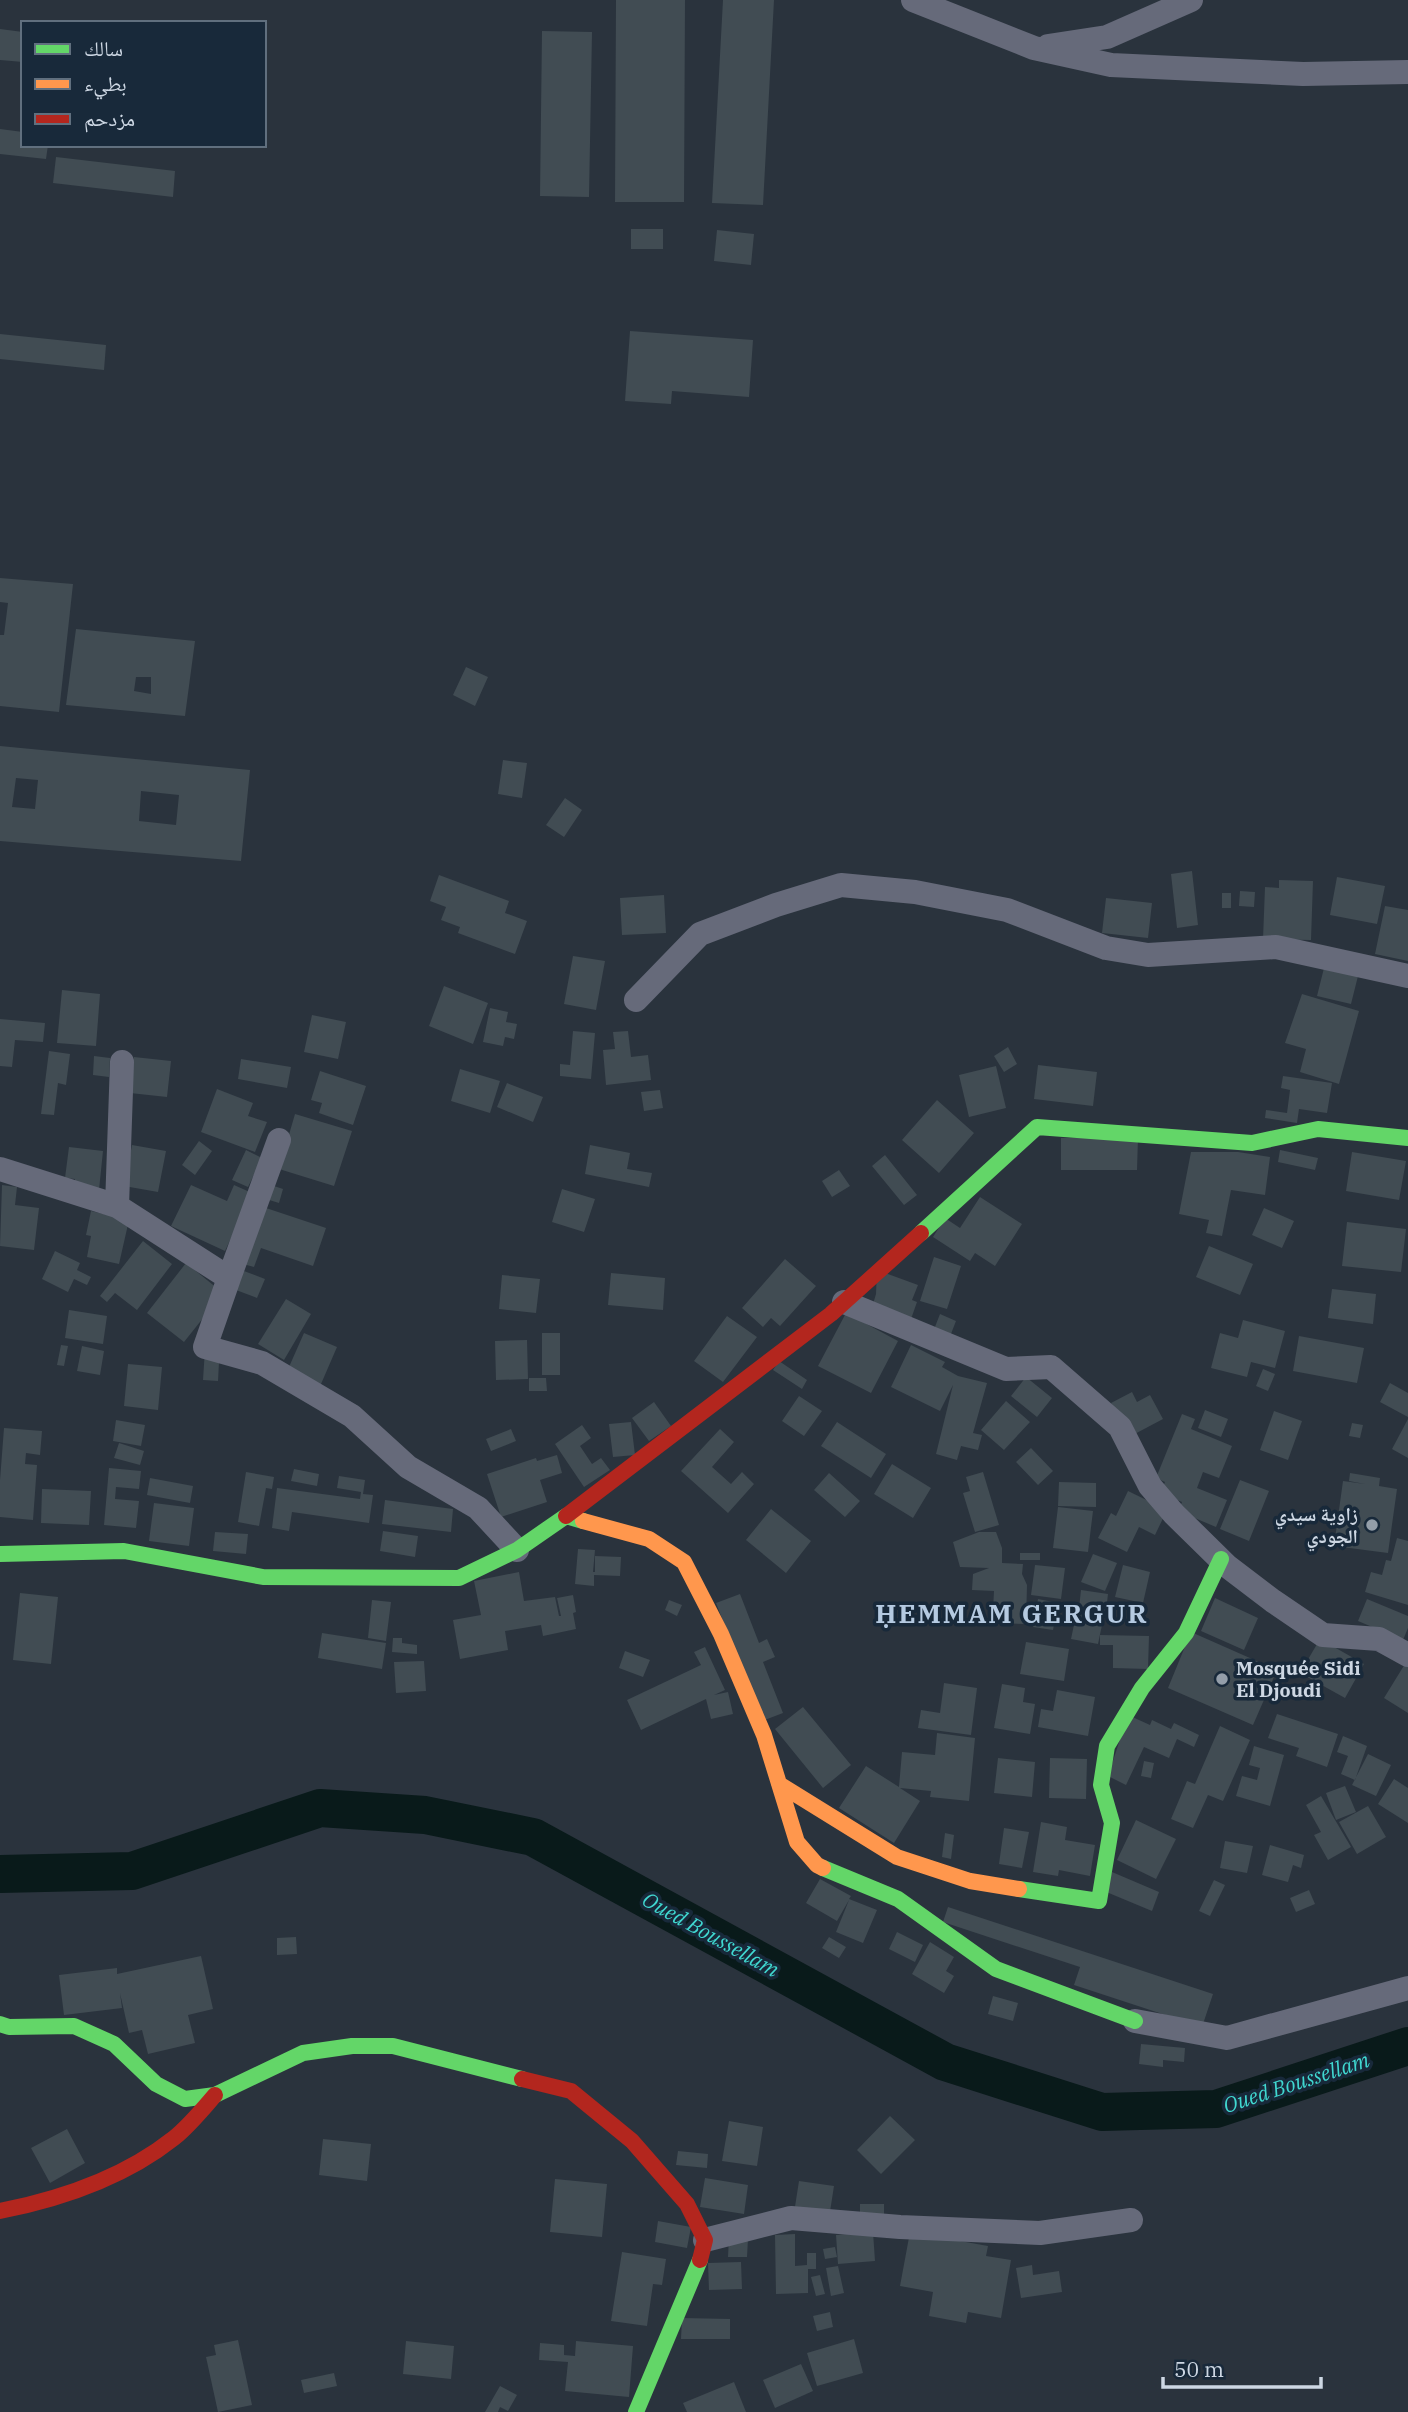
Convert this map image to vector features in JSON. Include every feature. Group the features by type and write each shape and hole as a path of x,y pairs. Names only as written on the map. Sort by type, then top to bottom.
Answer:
{"street":[{"path":"913,0 1034,48 1111,65 1303,74 1408,72"},
{"path":"1034,48 1107,37 1191,0"},
{"path":"636,1000 700,934 776,905 841,885 915,892 1007,910 1116,950 1148,955 1276,947 1408,976"},
{"path":"117,1206 122,1062"},
{"path":"0,1554 124,1551 263,1577 458,1578 517,1550 566,1516 844,1302 1037,1127 1252,1143 1318,1129 1408,1138"},
{"path":"279,1140 205,1347 262,1363 352,1416 408,1467 478,1508 517,1550"},
{"path":"0,1169 117,1206 229,1278"},
{"path":"844,1302 1006,1369 1051,1367 1120,1427 1150,1486 1174,1514 1221,1559 1273,1601 1323,1635 1379,1639 1408,1655"},
{"path":"566,1516 649,1539 684,1562 721,1634 764,1735 797,1842 817,1865 898,1899 996,1969 1135,2021 1227,2038 1408,1988"},
{"path":"779,1784 897,1857 970,1881 1099,1901 1112,1823 1101,1785 1107,1745 1142,1688 1186,1633 1221,1559"},
{"path":"0,2024 9,2027 74,2026 114,2044 156,2084 184,2099 215,2095 303,2053 352,2046 393,2046 571,2091 632,2141 687,2204 705,2240 697,2271 636,2412"},
{"path":"0,2211 88,2186 139,2161 175,2138 215,2095"},
{"path":"705,2240 791,2218 1040,2234 1131,2220"}],"building":[{"path":"616,0 685,0 684,202 615,202"},
{"path":"723,0 774,0 763,205 712,203"},
{"path":"0,29 21,32 21,62 0,60"},
{"path":"542,31 592,32 589,197 540,196"},
{"path":"0,129 21,132 21,147 48,147 46,159 0,154"},
{"path":"56,157 175,171 173,197 53,183"},
{"path":"631,229 663,229 663,249 631,249"},
{"path":"717,230 754,234 751,265 714,261"},
{"path":"630,331 753,340 749,397 672,391 671,404 625,401"},
{"path":"0,334 106,345 104,370 0,359"},
{"path":"0,578 73,584 59,712 0,706 0,635 4,635 8,603 0,602"},
{"path":"76,629 195,641 185,716 66,705","holes":["136,677 151,677 151,694 134,691"]},
{"path":"466,667 488,677 475,706 453,695"},
{"path":"0,746 250,770 241,861 0,841","holes":["16,778 38,780 35,809 12,807","141,791 179,795 176,825 139,821"]},
{"path":"503,760 527,763 522,798 498,794"},
{"path":"565,798 582,810 564,837 546,825"},
{"path":"1192,871 1198,925 1177,928 1171,874"},
{"path":"439,875 509,901 505,913 527,921 515,954 458,933 460,927 441,920 446,907 430,901"},
{"path":"1337,877 1385,886 1377,924 1330,915"},
{"path":"1279,880 1313,881 1311,940 1263,939 1265,887 1279,888"},
{"path":"1240,891 1255,892 1254,907 1239,906"},
{"path":"1222,893 1231,893 1231,908 1222,908"},
{"path":"664,895 666,933 622,935 620,898"},
{"path":"1106,898 1152,903 1148,938 1102,933"},
{"path":"1385,906 1408,910 1408,961 1375,954"},
{"path":"573,956 605,961 596,1010 564,1004"},
{"path":"1325,964 1359,972 1351,1004 1317,996"},
{"path":"444,986 488,1003 473,1044 429,1026"},
{"path":"62,990 100,994 96,1046 57,1043"},
{"path":"1302,994 1359,1011 1339,1084 1300,1072 1306,1049 1285,1043"},
{"path":"490,1008 508,1012 506,1022 517,1024 514,1039 505,1037 503,1046 483,1042"},
{"path":"312,1015 346,1022 338,1059 304,1052"},
{"path":"0,1019 45,1023 43,1042 15,1040 12,1067 0,1066"},
{"path":"573,1031 595,1033 591,1079 560,1076 560,1064 570,1065"},
{"path":"628,1031 631,1057 648,1055 651,1080 606,1085 603,1050 615,1049 613,1032"},
{"path":"1008,1047 1017,1064 1004,1072 994,1056"},
{"path":"49,1051 70,1054 66,1085 58,1083 54,1115 41,1114"},
{"path":"94,1056 110,1058 109,1077 93,1075"},
{"path":"134,1057 171,1061 167,1097 130,1093"},
{"path":"241,1059 291,1067 287,1088 238,1079"},
{"path":"1038,1065 1097,1072 1093,1106 1034,1099"},
{"path":"996,1066 1006,1108 969,1117 959,1075"},
{"path":"460,1069 500,1081 490,1113 451,1101"},
{"path":"320,1071 366,1086 353,1125 319,1113 322,1103 311,1100"},
{"path":"1283,1076 1332,1083 1327,1113 1299,1109 1297,1123 1265,1118 1266,1110 1287,1113 1290,1090 1281,1088"},
{"path":"507,1083 543,1097 533,1122 497,1107"},
{"path":"217,1089 253,1103 248,1116 267,1122 255,1152 201,1132"},
{"path":"660,1090 663,1108 644,1111 641,1092"},
{"path":"937,1100 974,1133 939,1173 902,1140"},
{"path":"295,1114 352,1131 334,1186 279,1169"},
{"path":"1061,1138 1138,1138 1137,1170 1061,1170"},
{"path":"199,1141 212,1151 195,1175 182,1165"},
{"path":"132,1145 166,1151 158,1192 124,1186"},
{"path":"590,1145 630,1153 627,1169 652,1173 649,1187 585,1174"},
{"path":"69,1147 103,1151 99,1190 75,1187 75,1179 65,1178"},
{"path":"246,1150 262,1158 248,1187 232,1180"},
{"path":"1280,1150 1318,1158 1315,1170 1278,1162"},
{"path":"1191,1152 1238,1152 1270,1157 1265,1195 1231,1190 1222,1236 1206,1233 1209,1220 1179,1214"},
{"path":"1352,1152 1406,1161 1399,1200 1346,1191"},
{"path":"885,1155 917,1195 904,1205 872,1166"},
{"path":"839,1170 850,1186 832,1197 822,1181"},
{"path":"2,1185 17,1187 15,1205 39,1208 34,1250 0,1246"},
{"path":"191,1185 227,1201 234,1185 252,1193 225,1251 171,1226"},
{"path":"271,1185 283,1189 279,1203 266,1199"},
{"path":"562,1189 595,1199 584,1232 552,1222"},
{"path":"980,1197 1022,1224 995,1266 975,1253 970,1261 933,1237 945,1218 960,1228"},
{"path":"263,1207 326,1228 313,1266 261,1248 254,1267 243,1264"},
{"path":"1264,1208 1294,1221 1282,1248 1252,1235"},
{"path":"91,1211 129,1220 119,1264 87,1257 91,1236 86,1235"},
{"path":"1347,1222 1406,1229 1401,1272 1342,1266"},
{"path":"143,1241 172,1264 137,1310 115,1293 107,1302 100,1296"},
{"path":"1209,1246 1253,1264 1240,1295 1196,1277"},
{"path":"55,1251 80,1263 77,1270 91,1277 87,1285 74,1279 68,1292 42,1279"},
{"path":"934,1257 961,1266 947,1309 920,1301"},
{"path":"785,1259 816,1286 780,1326 771,1318 763,1327 742,1308"},
{"path":"186,1263 223,1293 184,1342 147,1313"},
{"path":"236,1268 265,1279 257,1298 228,1287"},
{"path":"877,1270 918,1285 912,1300 917,1302 911,1319 873,1304"},
{"path":"611,1273 665,1278 663,1310 608,1305"},
{"path":"502,1275 540,1279 536,1313 499,1309"},
{"path":"1332,1289 1376,1294 1373,1324 1328,1318"},
{"path":"286,1299 311,1314 284,1360 258,1344"},
{"path":"69,1310 107,1316 103,1344 65,1338"},
{"path":"846,1313 898,1341 871,1393 818,1366"},
{"path":"940,1314 956,1321 949,1339 933,1332"},
{"path":"727,1316 757,1337 723,1382 694,1361"},
{"path":"1243,1320 1285,1331 1275,1368 1251,1362 1247,1377 1211,1368 1220,1333 1238,1338"},
{"path":"304,1333 337,1347 318,1391 285,1376"},
{"path":"542,1333 560,1333 560,1375 542,1375"},
{"path":"1299,1336 1364,1348 1357,1383 1293,1371"},
{"path":"527,1340 528,1379 496,1380 495,1341"},
{"path":"61,1345 68,1346 64,1366 57,1365"},
{"path":"911,1345 945,1362 942,1367 958,1376 987,1383 973,1433 982,1435 978,1450 961,1446 957,1460 936,1454 953,1385 940,1411 891,1387"},
{"path":"82,1346 104,1351 100,1375 77,1371"},
{"path":"205,1349 219,1362 218,1381 203,1380"},
{"path":"779,1361 807,1380 802,1389 773,1370"},
{"path":"128,1364 162,1367 158,1410 124,1406"},
{"path":"1263,1369 1275,1374 1268,1391 1256,1386"},
{"path":"1026,1377 1052,1398 1037,1417 1011,1396"},
{"path":"529,1378 546,1378 547,1391 529,1391"},
{"path":"1390,1383 1408,1393 1408,1417 1380,1402"},
{"path":"1132,1392 1137,1402 1150,1395 1163,1419 1129,1437 1111,1403"},
{"path":"799,1396 822,1411 804,1436 782,1421"},
{"path":"1006,1401 1030,1422 1004,1450 981,1430"},
{"path":"654,1402 671,1426 649,1441 632,1418"},
{"path":"1205,1410 1228,1419 1221,1437 1198,1428"},
{"path":"1274,1411 1302,1421 1288,1460 1260,1450"},
{"path":"1182,1414 1195,1419 1191,1429 1232,1446 1219,1478 1203,1472 1197,1488 1227,1500 1216,1527 1178,1511 1182,1502 1160,1493 1165,1482 1156,1478"},
{"path":"1408,1419 1408,1458 1392,1449"},
{"path":"116,1420 145,1425 141,1446 113,1441"},
{"path":"631,1422 635,1455 613,1457 609,1424"},
{"path":"837,1422 886,1454 871,1478 821,1446"},
{"path":"1352,1423 1363,1425 1360,1438 1349,1436"},
{"path":"582,1425 591,1438 580,1446 592,1464 601,1458 610,1470 584,1487 555,1444"},
{"path":"4,1428 42,1431 40,1455 26,1453 25,1464 37,1465 33,1520 0,1517"},
{"path":"511,1429 516,1441 491,1451 486,1439"},
{"path":"720,1429 734,1442 712,1467 731,1484 742,1472 754,1484 728,1513 681,1471"},
{"path":"119,1443 144,1451 140,1465 114,1458"},
{"path":"1031,1448 1053,1471 1038,1485 1016,1462"},
{"path":"557,1455 562,1473 540,1480 547,1502 501,1517 487,1474 536,1458 537,1461"},
{"path":"892,1464 931,1488 913,1518 874,1494"},
{"path":"109,1468 141,1471 139,1489 116,1487 115,1499 139,1501 136,1528 104,1525"},
{"path":"294,1469 319,1474 317,1486 291,1481"},
{"path":"246,1472 274,1477 272,1489 266,1488 259,1526 238,1522"},
{"path":"983,1472 999,1525 975,1532 963,1493 970,1491 966,1477"},
{"path":"829,1473 860,1501 845,1517 814,1490"},
{"path":"1350,1473 1380,1478 1379,1486 1397,1489 1388,1553 1334,1546 1343,1481 1365,1484 1349,1481"},
{"path":"339,1476 365,1480 363,1494 373,1495 369,1523 292,1512 289,1531 272,1528 277,1488 360,1499 361,1492 337,1488"},
{"path":"150,1478 193,1486 190,1503 147,1495"},
{"path":"1240,1480 1269,1491 1249,1541 1220,1529"},
{"path":"1059,1482 1096,1483 1096,1507 1058,1506"},
{"path":"42,1489 91,1491 89,1525 41,1523"},
{"path":"1128,1491 1167,1510 1155,1535 1139,1527 1127,1552 1098,1538 1111,1513 1116,1516"},
{"path":"385,1500 453,1509 451,1532 382,1524"},
{"path":"154,1503 194,1508 189,1546 149,1541"},
{"path":"1058,1507 1093,1511 1088,1552 1053,1548"},
{"path":"771,1509 811,1541 786,1573 746,1540"},
{"path":"383,1531 418,1536 415,1557 380,1551"},
{"path":"215,1532 248,1534 246,1554 213,1551"},
{"path":"979,1532 996,1532 1002,1548 1002,1563 1023,1564 1022,1574 1027,1585 1026,1624 998,1623 993,1611 994,1591 972,1590 973,1574 989,1568 960,1567 953,1542"},
{"path":"1397,1538 1408,1541 1408,1605 1365,1592 1371,1572 1382,1575 1386,1560 1391,1561"},
{"path":"578,1549 595,1550 593,1572 595,1556 621,1557 620,1576 594,1575 594,1586 575,1584"},
{"path":"1020,1553 1040,1553 1040,1560 1020,1560"},
{"path":"1093,1554 1117,1563 1105,1591 1081,1582"},
{"path":"1035,1565 1065,1568 1061,1599 1031,1595"},
{"path":"1123,1565 1150,1572 1143,1603 1115,1597"},
{"path":"519,1572 524,1601 555,1597 559,1616 557,1598 573,1595 576,1629 543,1636 541,1625 505,1631 508,1650 460,1659 453,1620 481,1615 474,1581"},
{"path":"1081,1590 1108,1594 1106,1611 1079,1608"},
{"path":"20,1593 58,1597 51,1664 13,1660"},
{"path":"740,1594 759,1643 767,1639 775,1657 763,1662 783,1713 762,1721 716,1603"},
{"path":"1215,1598 1258,1618 1244,1650 1201,1631"},
{"path":"1038,1599 1058,1603 1053,1630 1033,1627"},
{"path":"1367,1599 1408,1616 1408,1628 1403,1640 1358,1621"},
{"path":"372,1600 391,1602 386,1641 368,1638"},
{"path":"669,1600 682,1605 677,1616 665,1610"},
{"path":"1076,1609 1103,1613 1101,1623 1075,1619"},
{"path":"1075,1620 1102,1625 1098,1644 1071,1639"},
{"name":"Mosquée Sidi El Djoudi","path":"1191,1632 1277,1670 1253,1725 1168,1688"},
{"path":"322,1633 386,1643 382,1669 318,1658"},
{"path":"1100,1635 1149,1636 1148,1669 1113,1668 1113,1645 1100,1645"},
{"path":"393,1638 402,1638 402,1643 417,1645 417,1654 392,1652"},
{"path":"1320,1639 1364,1664 1345,1698 1300,1673"},
{"path":"1026,1642 1069,1649 1064,1681 1020,1674"},
{"path":"705,1647 725,1690 714,1695 728,1692 733,1714 711,1719 706,1699 641,1730 627,1700 701,1665 694,1652"},
{"path":"625,1651 650,1660 643,1677 619,1668"},
{"path":"1408,1659 1408,1713 1384,1698"},
{"path":"424,1661 426,1691 396,1693 394,1662"},
{"path":"944,1683 977,1688 971,1735 918,1728 921,1710 940,1713"},
{"path":"1002,1684 1025,1688 1023,1702 1035,1704 1030,1734 994,1728"},
{"path":"1057,1690 1095,1697 1088,1736 1038,1727 1041,1709 1053,1711"},
{"path":"803,1707 851,1765 823,1788 775,1729"},
{"path":"1277,1714 1338,1734 1327,1767 1296,1756 1299,1748 1268,1738"},
{"path":"1128,1715 1150,1725 1152,1720 1171,1729 1174,1723 1199,1735 1194,1747 1177,1739 1169,1758 1144,1747 1126,1785 1108,1776"},
{"path":"1220,1726 1250,1740 1223,1801 1208,1795 1193,1828 1171,1819 1187,1781 1195,1784"},
{"path":"937,1733 975,1738 969,1801 930,1797 931,1791 900,1788 920,1801 894,1843 839,1808 866,1766 899,1787 902,1752 935,1755"},
{"path":"1343,1736 1367,1746 1355,1780 1341,1774 1348,1756 1337,1752"},
{"path":"1254,1746 1284,1755 1270,1806 1236,1796 1242,1776 1257,1780 1260,1768 1249,1765"},
{"path":"1368,1754 1391,1765 1376,1796 1352,1785"},
{"path":"998,1758 1035,1762 1032,1797 994,1793"},
{"path":"1050,1758 1087,1759 1086,1799 1049,1798"},
{"path":"1144,1761 1154,1763 1151,1778 1141,1776"},
{"path":"1394,1779 1408,1788 1408,1823 1378,1804"},
{"path":"1345,1786 1356,1812 1336,1820 1326,1793"},
{"path":"1321,1796 1351,1847 1328,1860 1314,1835 1321,1832 1306,1805"},
{"path":"1368,1806 1386,1837 1357,1854 1339,1822"},
{"path":"1136,1820 1176,1839 1156,1879 1117,1860"},
{"path":"1041,1822 1067,1827 1065,1840 1095,1845 1090,1876 1059,1870 1058,1876 1033,1872"},
{"path":"1004,1828 1029,1832 1022,1868 999,1864"},
{"path":"945,1833 954,1835 951,1859 942,1857"},
{"path":"1225,1841 1253,1846 1247,1873 1220,1868"},
{"path":"1270,1845 1304,1855 1301,1868 1293,1865 1288,1882 1262,1875"},
{"path":"1112,1872 1159,1892 1152,1911 1104,1891"},
{"path":"820,1879 851,1896 849,1899 877,1910 863,1943 836,1932 849,1900 837,1921 806,1903"},
{"path":"1214,1880 1225,1885 1210,1916 1199,1911"},
{"path":"1309,1890 1315,1904 1296,1912 1290,1898"},
{"path":"948,1907 1213,1994 1202,2027 1074,1985 1080,1967 943,1922"},
{"path":"897,1932 923,1945 915,1962 889,1949"},
{"path":"296,1937 297,1954 277,1955 277,1938"},
{"path":"829,1937 846,1947 839,1958 822,1948"},
{"path":"930,1942 954,1957 946,1971 954,1976 944,1993 912,1974"},
{"path":"201,1956 213,2009 188,2015 195,2043 148,2054 142,2030 129,2033 120,1993 122,2008 64,2015 59,1975 117,1968 117,1974"},
{"path":"993,1996 1018,2003 1013,2021 988,2014"},
{"path":"1141,2044 1185,2048 1184,2062 1163,2060 1163,2067 1139,2064"},
{"path":"890,2116 915,2140 881,2174 857,2150"},
{"path":"729,2121 763,2127 757,2166 722,2161"},
{"path":"67,2129 85,2163 50,2183 31,2148"},
{"path":"323,2139 371,2144 367,2181 319,2175"},
{"path":"678,2151 708,2154 707,2168 676,2165"},
{"path":"705,2178 748,2185 744,2214 700,2207"},
{"path":"555,2179 607,2184 602,2237 550,2232"},
{"path":"799,2181 834,2186 829,2218 794,2213"},
{"path":"860,2204 884,2204 884,2217 860,2217"},
{"path":"658,2221 691,2227 687,2248 655,2242"},
{"path":"873,2232 875,2261 838,2264 836,2235"},
{"path":"910,2232 988,2246 986,2256 1011,2260 1001,2318 968,2312 966,2323 929,2316 933,2292 900,2286"},
{"path":"795,2234 795,2266 807,2265 807,2253 816,2253 816,2269 808,2269 808,2293 776,2294 775,2235"},
{"path":"729,2238 748,2239 747,2257 728,2257"},
{"path":"835,2247 837,2257 825,2259 823,2249"},
{"path":"622,2252 666,2259 662,2285 653,2284 647,2326 611,2321"},
{"path":"741,2262 742,2289 709,2290 708,2263"},
{"path":"1032,2265 1033,2275 1059,2271 1062,2292 1021,2298 1016,2268"},
{"path":"838,2266 844,2293 831,2296 826,2268"},
{"path":"820,2275 825,2294 816,2296 811,2277"},
{"path":"830,2312 833,2327 817,2331 813,2316"},
{"path":"682,2318 730,2319 730,2339 681,2339"},
{"path":"854,2339 863,2373 817,2386 807,2353"},
{"path":"238,2340 252,2405 218,2412 206,2357 216,2355 214,2345"},
{"path":"406,2341 454,2346 451,2379 403,2374"},
{"path":"576,2341 633,2346 629,2397 565,2391 568,2362 539,2360 540,2343 564,2345 564,2355 575,2356"},
{"path":"801,2364 813,2391 775,2408 763,2380"},
{"path":"334,2373 337,2386 304,2393 301,2380"},
{"path":"734,2382 746,2412 687,2412 683,2403"},
{"path":"500,2386 517,2395 508,2411 500,2407 498,2412 485,2412"}],"waterway":[{"name":"Oued Boussellam","path":"0,1874 132,1871 320,1808 425,1815 533,1837 945,2062 1102,2112 1216,2109 1408,2046"}],"traffic: fast":[{"path":"921,1233 1037,1127 1252,1143 1318,1129 1408,1138"},
{"path":"0,1554 124,1551 263,1577 459,1578 517,1550 566,1516 583,1521"},
{"path":"1019,1889 1099,1901 1112,1823 1101,1785 1107,1746 1142,1688 1186,1633 1221,1559"},
{"path":"823,1868 898,1899 996,1969 1135,2021"},
{"path":"0,2024 9,2027 74,2026 114,2044 156,2084 185,2099 215,2095 303,2053 352,2046 393,2046 522,2079"},
{"path":"636,2412 700,2260"}],"traffic: slow":[{"path":"583,1521 649,1539 684,1562 721,1634 764,1735 797,1842 817,1865 823,1868"},
{"path":"779,1784 897,1857 970,1881 1019,1889"}],"traffic: jam":[{"path":"566,1516 831,1314 921,1233"},
{"path":"522,2079 571,2091 632,2141 687,2204 705,2240 700,2260"},
{"path":"0,2211 92,2185 135,2164 180,2133 215,2095"}],"place":[{"name":"زاوية سيدي الجودي","path":"1372,1525"},
{"name":"Mosquée Sidi El Djoudi","path":"1222,1679"}],"district":[{"name":"ḤEMMAM GERGUR","path":"1012,1613"}]}
